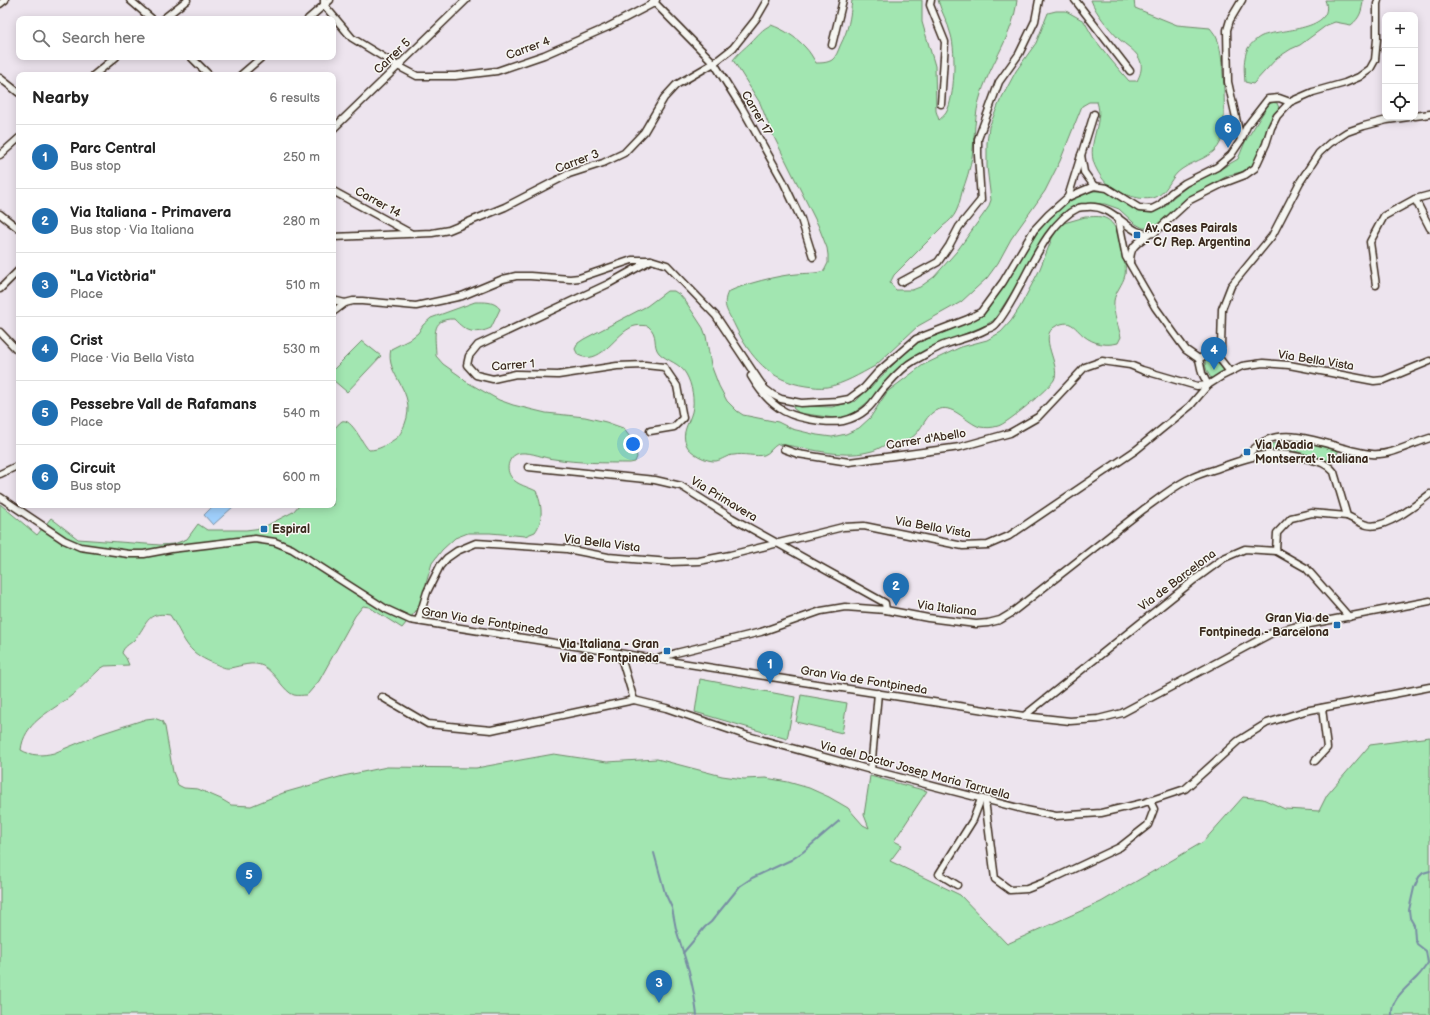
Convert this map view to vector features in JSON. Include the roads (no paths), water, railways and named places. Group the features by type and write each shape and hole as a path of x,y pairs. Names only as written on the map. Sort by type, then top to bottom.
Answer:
{"street":[{"path":"0,4 5,0"},
{"path":"130,0 149,16"},
{"path":"167,16 187,0"},
{"path":"311,16 324,3 330,0"},
{"name":"Carrer 5","path":"336,126 466,0"},
{"name":"Carrer 3","path":"336,237 432,233 449,230 504,207 569,174 604,163 624,153 644,132 664,98 676,85 714,63 733,48 756,19 767,0"},
{"path":"832,45 843,0"},
{"path":"931,0 930,5 945,42 941,104"},
{"path":"901,282 938,262 949,246 959,227 981,200 978,140 998,82 1020,54 1035,21 1039,0"},
{"path":"1075,0 1130,71"},
{"path":"1241,140 1228,82 1227,30 1230,20 1242,0"},
{"path":"1130,263 1131,250 1134,245 1148,234 1154,233 1158,230 1190,200 1224,183 1245,176 1255,168 1277,116 1290,102 1313,92 1345,83 1359,77 1370,69 1375,60 1377,39 1376,4 1378,0"},
{"name":"Carrer 4","path":"336,18 352,38 417,76 455,76 497,71 544,55 608,28 654,1"},
{"name":"Carrer 17","path":"654,1 714,63 742,108 802,219 813,257"},
{"name":"Carrer 4","path":"324,3 334,16"},
{"path":"98,72 112,60"},
{"path":"194,60 206,72"},
{"path":"244,72 258,60"},
{"path":"0,78 16,91"},
{"path":"336,301 345,303 362,301 416,306 462,296 503,279 516,276 570,279 579,278 632,260 651,260 667,265 716,316 745,362 765,389 781,399 801,403 838,402 849,399 864,388 878,372 916,338 968,319 981,312 1003,282 1034,230 1068,197 1094,186 1107,188 1139,208 1152,209 1160,205 1171,193 1185,183 1217,166 1231,155 1241,140 1247,126 1268,98 1279,98 1290,102"},
{"path":"1068,197 1094,114"},
{"path":"1418,116 1430,114"},
{"path":"1198,359 1204,356 1216,354 1221,346 1222,310 1230,286 1272,236 1300,182 1319,153 1330,143 1347,132 1387,120"},
{"path":"0,155 16,141"},
{"path":"1081,154 1084,172 1094,186"},
{"name":"Carrer 14","path":"336,193 412,234"},
{"path":"1376,285 1370,242 1384,216 1415,199 1430,195"},
{"path":"1415,199 1430,228"},
{"path":"745,362 751,377 761,392 779,408 795,416 824,421 842,421 856,417 868,408 887,385 912,362 939,347 974,336 996,325 1019,289 1039,250 1052,231 1067,215 1079,208 1091,206 1103,208 1131,228 1148,234"},
{"path":"0,214 16,227"},
{"path":"1118,218 1126,257 1151,300 1178,339 1186,350 1198,359 1202,373 1208,385"},
{"name":"Carrer 1","path":"650,431 674,427 683,418 677,386 664,367 645,364 617,366 558,375 516,374 493,379 476,375 467,364 469,356 478,345 608,284 651,260"},
{"path":"0,289 16,273"},
{"path":"336,310 345,303"},
{"path":"0,332 16,349"},
{"path":"1216,354 1230,372"},
{"name":"Carrer d'Abello","path":"784,449 798,454 849,462 953,448 1010,434 1038,417 1085,367 1102,361 1130,365 1197,386 1208,385"},
{"name":"Via Bella Vista","path":"418,621 427,592 440,566 447,558 457,551 476,543 567,550 608,557 670,562 699,561 730,556 843,527 864,526 963,546 988,545 1015,533 1136,450 1190,406 1208,385 1242,366 1256,364 1289,364 1374,381 1384,380 1430,361"},
{"path":"1240,460 1261,443 1277,438 1290,437 1307,439 1373,454 1390,451 1430,438"},
{"path":"1240,460 1281,453 1322,462 1329,466 1334,472 1347,516"},
{"name":"Via Italiana","path":"656,659 676,652 761,632 834,608 845,607 886,610 928,618 976,624 1000,620 1010,614 1166,493 1188,479 1240,460"},
{"path":"0,474 16,466"},
{"name":"Via Primavera","path":"528,466 655,480 681,486 732,518 885,603 886,610"},
{"path":"1276,551 1277,533 1291,518 1312,513 1347,516 1368,526 1385,523 1416,505 1430,494"},
{"name":"Gran Via de Fontpineda","path":"0,497 16,507"},
{"name":"Gran Via de Fontpineda","path":"17,508 72,544 103,551 144,554 171,549 211,546 246,540 275,542 292,549 386,609 402,617 418,621 620,654 1024,716 1070,721 1109,717 1122,713 1272,633 1294,627 1430,601"},
{"name":"Via de Barcelona","path":"1024,716 1131,629 1224,558 1245,549 1276,551 1306,568 1349,617"},
{"path":"620,654 634,700"},
{"name":"Via del Doctor Josep Maria Tarruella","path":"382,697 428,724 491,730 634,700 666,708 748,736 871,770 1026,810 1056,816 1101,813 1150,801 1185,789 1238,741 1267,723 1305,711 1430,687"},
{"path":"871,770 878,693"},
{"path":"1315,761 1327,748 1322,708"},
{"path":"983,799 995,879 1010,890 1027,889 1050,880 1120,847 1148,825 1154,809 1150,801"},
{"path":"957,884 939,874 973,820 983,799"}],"water":[{"path":"211,508 232,508 213,525 204,515"}],"waterway":[{"path":"683,953 711,922 740,886 752,878 791,860 803,852 839,821"},
{"path":"654,853 665,893 672,908 676,929 689,971 697,1015"},
{"path":"1392,1015 1392,1009 1397,999 1428,963 1426,951 1417,944 1415,939 1414,925 1410,918 1409,910 1414,888 1419,877 1423,873 1430,871"}],"place":[{"name":"Circuit","path":"1228,148"},
{"name":"Av. Cases Pairals - C/ Rep. Argentina","path":"1137,235"},
{"name":"Crist","path":"1214,370"},
{"name":"Via Abadia Montserrat - Italiana","path":"1247,452"},
{"name":"Espiral","path":"264,529"},
{"name":"Via Italiana - Primavera","path":"896,606"},
{"name":"Gran Via de Fontpineda - Barcelona","path":"1337,625"},
{"name":"Via Italiana - Gran Via de Fontpineda","path":"667,651"},
{"name":"Parc Central","path":"770,684"},
{"name":"Pessebre Vall de Rafamans","path":"249,895"},
{"name":"\"La Victòria\"","path":"659,1003"}]}
